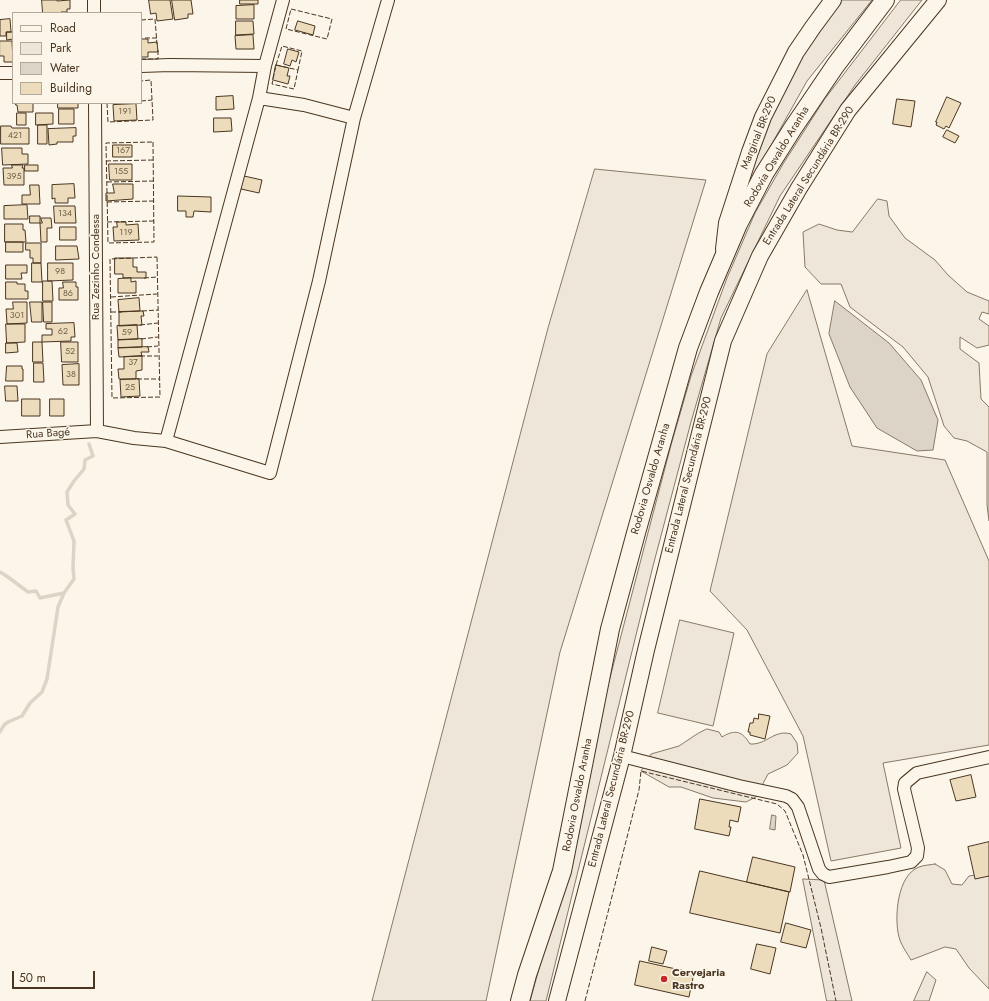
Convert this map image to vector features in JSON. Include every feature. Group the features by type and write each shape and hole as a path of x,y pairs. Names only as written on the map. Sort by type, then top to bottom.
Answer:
{"highway":[{"name":"Rodovia Osvaldo Aranha","path":"520,1001 527,975 562,871 610,629 688,348 723,256 764,174 835,66 885,0"}],"main road":[{"name":"Marginal BR-290","path":"723,256 727,223 763,117 796,52 833,0"},
{"name":"Entrada Lateral Secundária BR-290","path":"557,1001 622,756 646,650 723,341 760,256 799,188 848,110 938,0"}],"street":[{"path":"94,0 94,12"},
{"path":"166,441 283,0"},
{"path":"258,98 304,105 354,118 388,0"},
{"path":"142,66 265,66"},
{"path":"0,73 12,72"},
{"name":"Rua Zezinho Condessa","path":"95,104 97,431"},
{"name":"Rua Bagé","path":"0,438 97,431 134,438 166,441 270,473 319,281 354,118"},
{"path":"622,756 739,786 786,796 792,799 798,807 819,869 829,878 911,862 917,856 918,848 904,789 905,783 917,773 989,757"}],"green space":[{"path":"838,0 872,0 807,81 750,183 741,192 788,73"},
{"path":"901,0 922,0 855,85 780,196 721,318 691,422 653,566 546,1001 530,1001 565,875 601,712 671,445 691,376 727,278 755,213 783,164 824,100"},
{"path":"595,169 706,180 560,652 486,1001 372,1001 548,328"},
{"path":"878,199 887,201 889,216 905,238 935,260 948,275 967,292 989,301 989,314 982,312 979,319 989,326 989,345 977,348 960,337 960,349 979,363 981,399 989,407 989,521 987,505 987,452 967,441 954,438 944,426 928,377 903,347 850,307 841,284 821,284 805,267 803,232 819,224 837,230 852,232"},
{"path":"807,290 852,446 945,460 989,561 989,745 883,763 901,848 831,861 803,736 747,630 710,591 767,354"},
{"path":"680,620 734,633 713,726 658,713"},
{"path":"707,729 719,732 722,737 734,732 741,734 750,744 756,744 775,735 785,733 791,734 797,743 798,753 787,765 768,774 756,797 746,802 713,798 681,787 669,787 641,771 651,754 679,746"},
{"path":"935,864 945,870 952,884 962,885 969,876 983,874 989,876 989,989 969,968 956,949 945,947 911,960 901,943 898,929 897,909 902,888 906,879 912,872 921,866"},
{"path":"803,879 824,880 852,1001 827,1001"},
{"path":"927,972 936,980 929,1001 914,1001"}],"water":[{"path":"835,301 889,343 921,380 938,420 933,450 917,451 877,428 850,387 829,334"},
{"path":"772,815 776,816 775,830 770,829"}],"building":[{"path":"42,0 70,0 70,9 67,9 67,12 43,12"},
{"path":"149,0 170,0 173,19 157,21 156,13 151,14"},
{"path":"172,0 191,0 193,14 188,14 188,18 175,20"},
{"path":"240,0 258,0 258,4 240,4"},
{"path":"254,5 254,19 236,19 236,6"},
{"path":"10,19 11,32 6,32 6,36 0,36 0,20"},
{"path":"236,21 253,21 254,34 236,35"},
{"path":"298,21 315,26 313,35 295,30"},
{"path":"7,32 12,32 12,39 7,40"},
{"path":"253,35 254,49 236,49 235,36"},
{"path":"142,39 148,39 148,43 157,42 158,52 148,52 148,57 142,57"},
{"path":"0,41 12,41 12,62 4,62 4,56 0,56"},
{"path":"288,49 299,52 296,62 292,60 290,66 284,64"},
{"path":"276,65 289,68 287,76 290,76 288,84 273,80"},
{"path":"233,96 234,109 216,110 216,97"},
{"path":"947,97 961,103 949,128 946,126 944,129 936,125 936,122"},
{"path":"897,99 915,101 911,127 893,124"},
{"path":"33,104 33,112 18,112 16,105"},
{"path":"58,104 78,104 78,108 58,108"},
{"path":"136,104 137,120 114,121 113,105"},
{"path":"59,109 74,109 74,124 59,124"},
{"path":"17,113 26,113 26,125 17,125"},
{"path":"36,113 53,113 53,124 36,125"},
{"path":"214,118 231,118 232,131 214,132"},
{"path":"38,125 47,125 47,144 38,144"},
{"path":"1,126 11,126 12,128 29,128 29,144 1,144"},
{"path":"76,128 76,136 73,136 73,142 57,142 57,144 49,145 48,129"},
{"path":"947,130 959,136 955,143 943,137"},
{"path":"113,145 132,145 132,157 113,157"},
{"path":"2,148 22,148 22,154 28,154 28,164 3,165"},
{"path":"109,164 132,164 132,180 110,180"},
{"path":"12,165 23,165 24,185 4,185 3,168 12,168"},
{"path":"25,165 38,165 38,171 25,171"},
{"path":"244,176 262,180 259,193 241,189"},
{"path":"74,184 75,198 68,198 68,203 55,203 55,198 52,199 52,185"},
{"path":"113,184 133,184 133,199 106,201 106,193 114,193"},
{"path":"30,185 39,185 40,204 22,204 22,195 30,195"},
{"path":"178,196 211,197 211,212 194,211 193,217 186,217 186,211 178,211"},
{"path":"27,205 28,219 4,219 4,206"},
{"path":"54,206 75,206 76,223 55,223"},
{"path":"30,216 40,216 40,223 30,223"},
{"path":"41,218 51,218 52,228 47,228 47,242 41,242"},
{"path":"117,222 126,222 126,225 138,224 139,240 114,241 113,227 117,227"},
{"path":"5,224 23,224 26,242 5,242"},
{"path":"60,227 76,227 76,240 60,240"},
{"path":"6,242 23,242 23,252 6,252"},
{"path":"26,243 41,243 41,263 33,263 33,258 30,258 30,250 26,250"},
{"path":"56,246 77,246 79,259 56,260"},
{"path":"115,258 133,258 133,267 137,267 137,272 146,272 146,278 123,278 123,274 115,274"},
{"path":"32,263 41,263 42,282 32,282"},
{"path":"48,263 73,263 73,280 48,281"},
{"path":"6,265 27,265 27,273 21,273 22,279 6,279"},
{"path":"131,278 131,282 136,281 136,293 118,293 118,279"},
{"path":"43,281 52,281 53,301 43,301"},
{"path":"6,282 25,284 25,291 28,291 28,299 6,299"},
{"path":"63,282 76,282 76,287 78,287 78,300 59,300 59,288 63,288"},
{"path":"139,298 140,311 119,312 118,300"},
{"path":"13,302 27,302 27,323 7,324 6,309 13,309"},
{"path":"30,302 42,302 42,322 32,322"},
{"path":"43,302 52,302 52,322 44,322"},
{"path":"143,311 144,316 141,316 142,325 119,326 119,312"},
{"path":"74,323 75,337 71,337 71,341 42,342 42,335 52,335 52,329 46,329 46,324"},
{"path":"6,324 25,324 25,342 7,343"},
{"path":"137,325 138,339 118,340 117,326"},
{"path":"142,339 142,347 118,348 118,340"},
{"path":"33,342 42,342 43,362 33,362"},
{"path":"61,342 78,342 78,362 62,362"},
{"path":"6,343 17,343 18,352 6,353"},
{"path":"148,347 149,352 141,352 142,356 119,357 118,348"},
{"path":"142,356 142,370 136,371 136,379 119,379 118,369 124,369 124,357"},
{"path":"34,363 43,363 44,382 34,382"},
{"path":"79,364 79,385 63,385 62,365"},
{"path":"7,366 22,366 23,381 6,381"},
{"path":"139,379 140,396 121,397 120,380"},
{"path":"5,386 17,386 18,401 6,401"},
{"path":"22,399 40,399 40,416 22,416"},
{"path":"50,399 64,399 64,416 50,416"},
{"path":"759,714 770,716 765,739 750,735 750,732 748,732 750,723 753,723 754,718 758,719"},
{"path":"971,775 976,797 956,801 950,780"},
{"path":"700,799 741,807 738,822 730,820 729,827 731,827 729,836 695,829"},
{"path":"989,842 989,876 975,879 968,847"},
{"path":"753,857 795,867 790,892 747,882"},
{"path":"700,871 789,892 780,933 690,913"},
{"path":"786,923 811,930 806,948 781,942"},
{"path":"757,944 776,948 770,974 751,969"},
{"path":"652,947 667,951 663,964 649,961"},
{"name":"Cervejaria Rastro","path":"640,961 694,973 689,997 635,985"}],"waterway":[{"path":"0,732 4,725 8,722 22,716 30,703 42,692 47,679 58,607 64,593 74,579 74,541 66,520 75,514 68,505 67,492 84,469 85,460 93,456 89,444"},
{"path":"0,572 28,592 36,591 40,598 64,593"}],"fence":[{"path":"291,9 332,19 327,39 286,29 291,9"},
{"path":"142,20 155,19 157,44"},
{"path":"145,38 157,38"},
{"path":"276,65 282,46 302,51 298,70"},
{"path":"142,59 158,59 158,50"},
{"path":"276,65 298,70 294,89 272,84 276,65"},
{"path":"107,104 108,122 153,120 151,80 142,81"},
{"path":"142,101 152,100"},
{"path":"153,142 154,242 108,243 106,143 153,142"},
{"path":"106,161 153,160"},
{"path":"107,182 153,181"},
{"path":"107,202 154,201"},
{"path":"107,222 154,221"},
{"path":"157,257 160,397 112,398 110,259 157,257"},
{"path":"144,278 157,277"},
{"path":"111,297 157,294"},
{"path":"142,311 158,310"},
{"path":"111,312 122,312"},
{"path":"140,325 158,323"},
{"path":"141,339 158,337"},
{"path":"147,347 158,346"},
{"path":"140,356 158,356"},
{"path":"137,379 159,379"},
{"path":"585,1001 639,790 641,771 777,804 785,811 803,855 821,928 836,1001"}],"place":[{"name":"Cervejaria Rastro","path":"664,979"}]}
